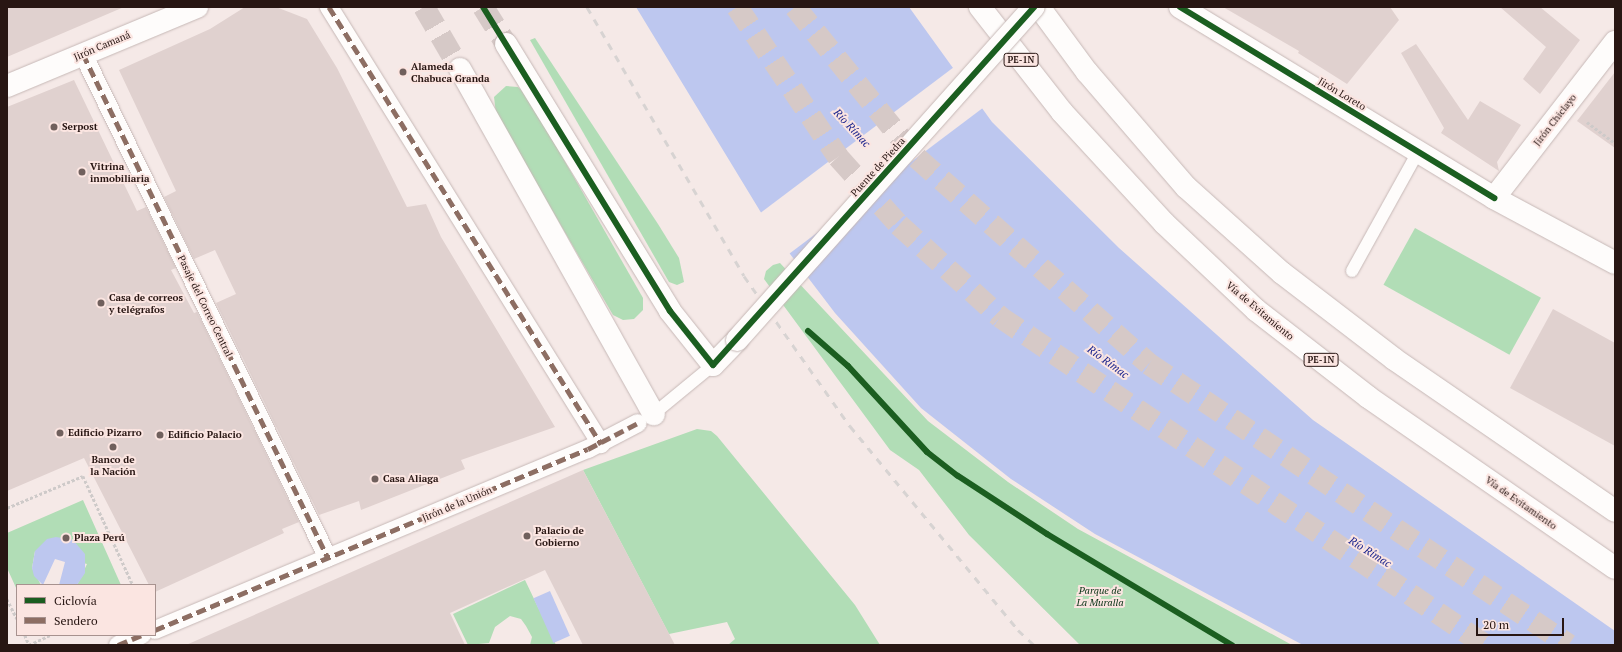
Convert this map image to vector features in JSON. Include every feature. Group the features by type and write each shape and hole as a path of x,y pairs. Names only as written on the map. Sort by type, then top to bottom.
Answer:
{"main road":[{"name":"Jirón Camaná","path":"7,86 197,7"},
{"name":"Vía de Evitamiento","path":"980,7 1062,112 1164,223 1256,310 1368,397 1615,568"},
{"name":"Puente de Piedra","path":"737,340 1034,7"},
{"path":"1039,7 1087,72 1186,187 1282,273 1394,359 1615,512"},
{"name":"Jirón Loreto","path":"1180,7 1494,198 1615,263"},
{"name":"Jirón Chiclayo","path":"1494,198 1615,42"},
{"path":"506,44 670,311 713,365"},
{"path":"460,69 646,419"},
{"name":"Jirón de la Unión","path":"713,365 737,340"}],"street":[{"path":"329,7 601,444"},
{"name":"Pasaje del Correo Central","path":"83,54 328,558"},
{"name":"Jirón de la Unión","path":"156,630 601,444 646,419"},
{"path":"118,645 140,636"}],"lane":[{"path":"1352,271 1418,152"},
{"name":"Jirón de la Unión","path":"646,419 713,365"}],"path":[{"path":"1566,106 1615,143"},
{"path":"7,508 83,476 133,584"},
{"path":"7,599 16,617"},
{"path":"29,645 48,636"}],"green space":[{"path":"535,38 679,258 684,282 677,285 669,282 530,40"},
{"path":"506,86 518,87 527,95 643,298 643,310 634,319 623,320 613,315 496,114 494,97"},
{"path":"1415,228 1541,298 1509,355 1383,285"},
{"name":"Parque de La Muralla","path":"780,263 928,421 1008,482 1078,529 1292,645 1080,645 969,535 919,470 890,450 764,279 766,271 773,265"},
{"path":"697,429 711,431 717,436 855,605 880,645 728,645 735,639 727,622 669,634 583,470"},
{"path":"83,500 121,584 77,584 87,564 35,551 32,568 40,584 16,584 16,588 7,568 7,533"},
{"path":"525,580 556,645 530,645 532,637 526,626 521,619 510,616 495,627 489,643 468,645 453,614"}],"water":[{"name":"Río Rímac","path":"636,7 909,7 992,122 1119,248 1313,420 1615,631 1615,645 1303,645 1095,534 1011,479 921,408 835,313 771,229"},
{"path":"56,537 73,540 85,554 85,573 78,584 59,584 65,562 55,559 43,584 34,576 32,568 35,551 47,539"},
{"path":"550,591 570,636 553,643 534,598"}],"pier":[{"path":"954,67 984,107 784,257 754,217"}],"building":[{"path":"7,7 124,7 7,57"},
{"path":"245,7 276,7 307,19 337,68 407,207 426,204 441,237 555,427 461,460 465,469 361,510 359,501 319,515 216,303 236,294 215,250 194,259 164,197 176,191 119,70 210,29"},
{"path":"1223,7 1390,7 1399,20 1347,84 1298,53 1299,51"},
{"path":"1500,7 1540,7 1580,40 1540,94 1523,79 1546,47"},
{"path":"1416,44 1468,120 1480,101 1521,125 1497,162 1499,171 1441,133 1444,128 1401,53"},
{"path":"1615,72 1615,148 1577,121"},
{"path":"74,80 137,211 146,207 176,268 171,270 194,313 197,312 299,522 282,529 284,533 156,592 156,584 148,584 84,458 7,491 7,107"},
{"path":"1553,309 1615,343 1615,446 1510,388"},
{"name":"Palacio de Gobierno","path":"583,470 675,645 583,645 545,570 450,613 465,645 186,645"}],"tunnel":[{"path":"424,7 460,69"},
{"path":"483,7 506,44"},
{"path":"737,7 838,157 899,225 1000,317 1485,645"},
{"path":"795,7 917,158 1149,364 1569,645"}],"railway":[{"path":"587,7 744,276 850,426 1018,630 1034,645"}],"marked path":[{"path":"329,7 601,444"},
{"path":"83,54 328,558"},
{"path":"156,630 588,449 638,423"},
{"path":"118,645 140,636"}],"cycle path":[{"path":"483,7 670,311 713,365 1034,7"},
{"path":"1180,7 1494,198"},
{"path":"808,331 848,366 927,452 958,476 1047,534 1232,645"}],"place":[{"name":"Alameda Chabuca Granda","path":"403,72"},
{"name":"Serpost","path":"54,127"},
{"name":"Vitrina inmobiliaria","path":"82,172"},
{"name":"Casa de correos y telégrafos","path":"101,303"},
{"name":"Edificio Pizarro","path":"60,433"},
{"name":"Edificio Palacio","path":"160,435"},
{"name":"Banco de la Nación","path":"113,447"},
{"name":"Casa Aliaga","path":"375,479"},
{"name":"Palacio de Gobierno","path":"527,536"},
{"name":"Plaza Perú","path":"66,538"}]}
